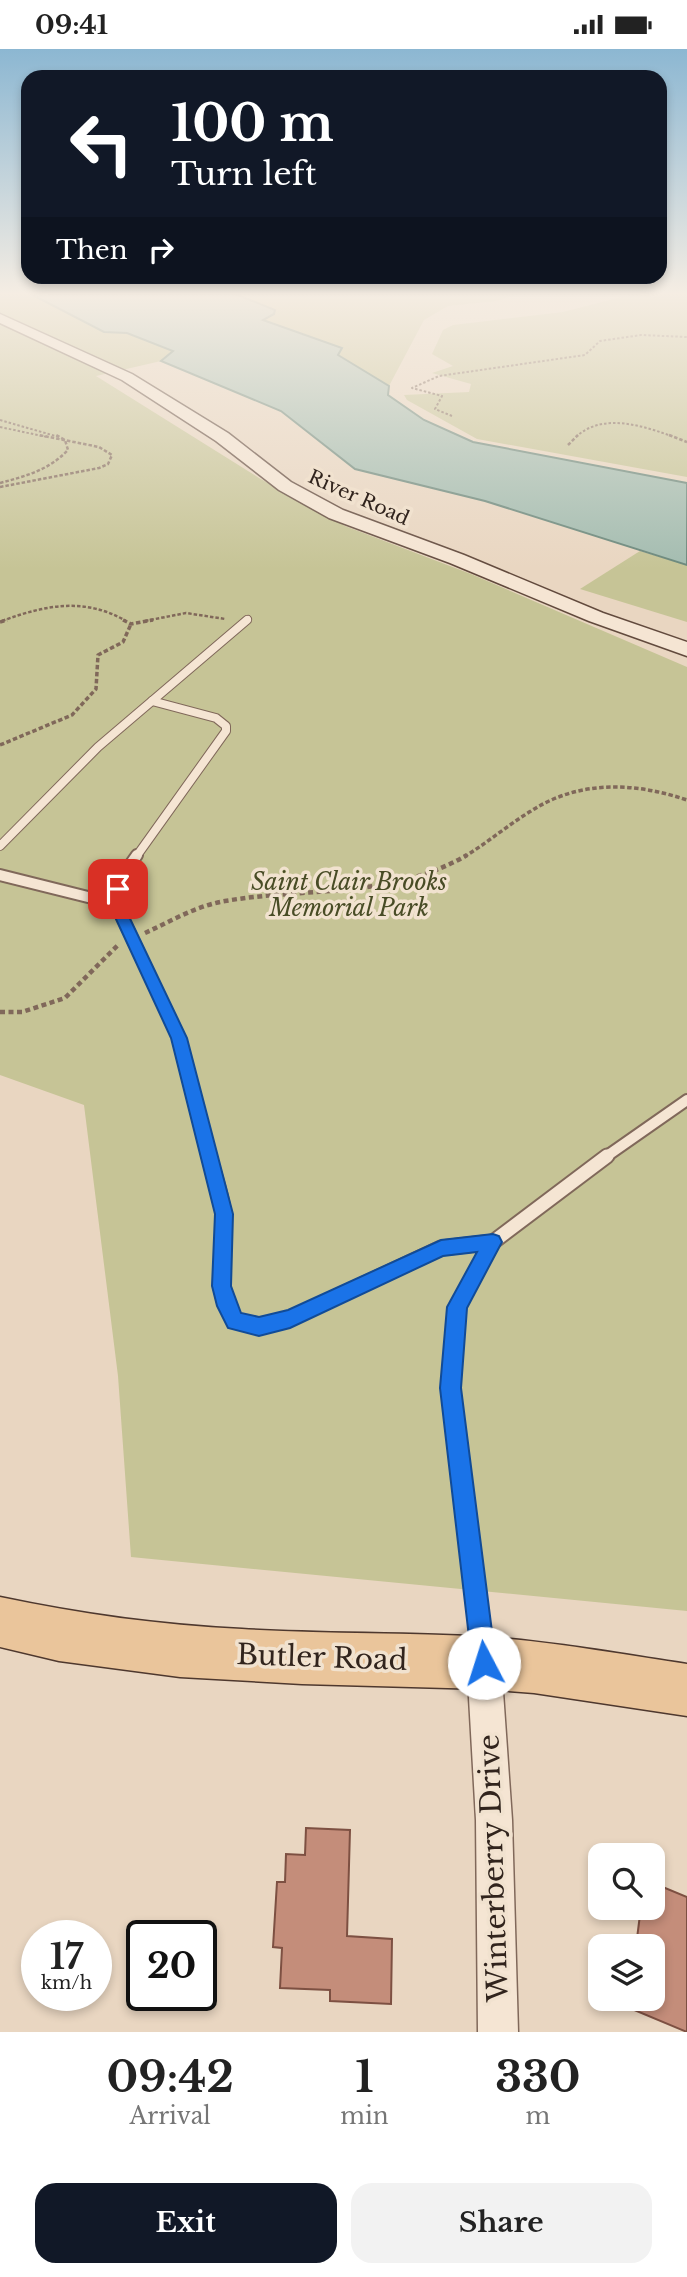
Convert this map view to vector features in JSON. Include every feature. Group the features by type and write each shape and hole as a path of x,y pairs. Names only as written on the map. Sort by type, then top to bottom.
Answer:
{"main road":[{"name":"Butler Road","path":"0,1622 38,1632 152,1649 484,1663 534,1667 687,1690"}],"street":[{"name":"River Road","path":"137,384 222,437 285,486 336,514 457,559 596,617 687,649"},
{"name":"Winterberry Drive","path":"484,1663 494,1820 498,2032"}],"lane":[{"path":"0,846 98,747 245,621"},
{"path":"152,701 216,717 226,726 226,731 125,872 116,904 179,1038 224,1214 221,1286 226,1306 235,1321 259,1327 290,1318 441,1248 493,1242"},
{"path":"0,875 116,904"},
{"path":"484,1663 450,1388 457,1307 493,1242 619,1147 687,1100"}],"path":[{"path":"422,384 412,388 442,396 435,409 452,416"},
{"path":"0,420 31,427 65,440"},
{"path":"568,445 584,430 602,424 629,424 687,442"},
{"path":"0,427 99,447 110,452 112,458 99,468 0,485"},
{"path":"0,485 58,463 68,450 65,440"},
{"path":"0,622 42,606 85,604 114,612 131,624 186,613 245,621"},
{"path":"0,745 72,715 96,689 97,655 123,642 131,624"},
{"path":"0,1012 22,1012 65,998 104,956 180,916 224,901 369,889 423,876 483,845 529,810 578,789 606,787 645,790 687,800"}],"green space":[{"name":"Saint Clair Brooks Memorial Park","path":"0,384 108,384 259,478 345,526 471,574 687,667 687,1611 131,1557 118,1376 84,1105 0,1075"},
{"path":"471,384 687,384 687,477 477,439 407,400 404,395 469,392"},
{"path":"640,551 687,565 687,622 580,589"}],"shaded area":[{"path":"215,384 385,384 389,386 388,395 424,420 473,442 687,483 687,565 485,501 355,469 281,411"}],"building":[{"path":"306,1828 350,1830 347,1936 392,1939 391,2004 330,2001 330,1990 280,1988 282,1948 273,1947 277,1882 285,1882 286,1854 305,1855"},
{"path":"665,1888 687,1897 687,2032 637,2011 665,2011 665,1934 638,1934 639,1920 665,1920"}],"route":[{"path":"118,889 116,904 179,1038 224,1214 221,1286 226,1306 235,1321 259,1327 290,1318 441,1248 493,1242 457,1307 450,1388 484,1663"}]}
